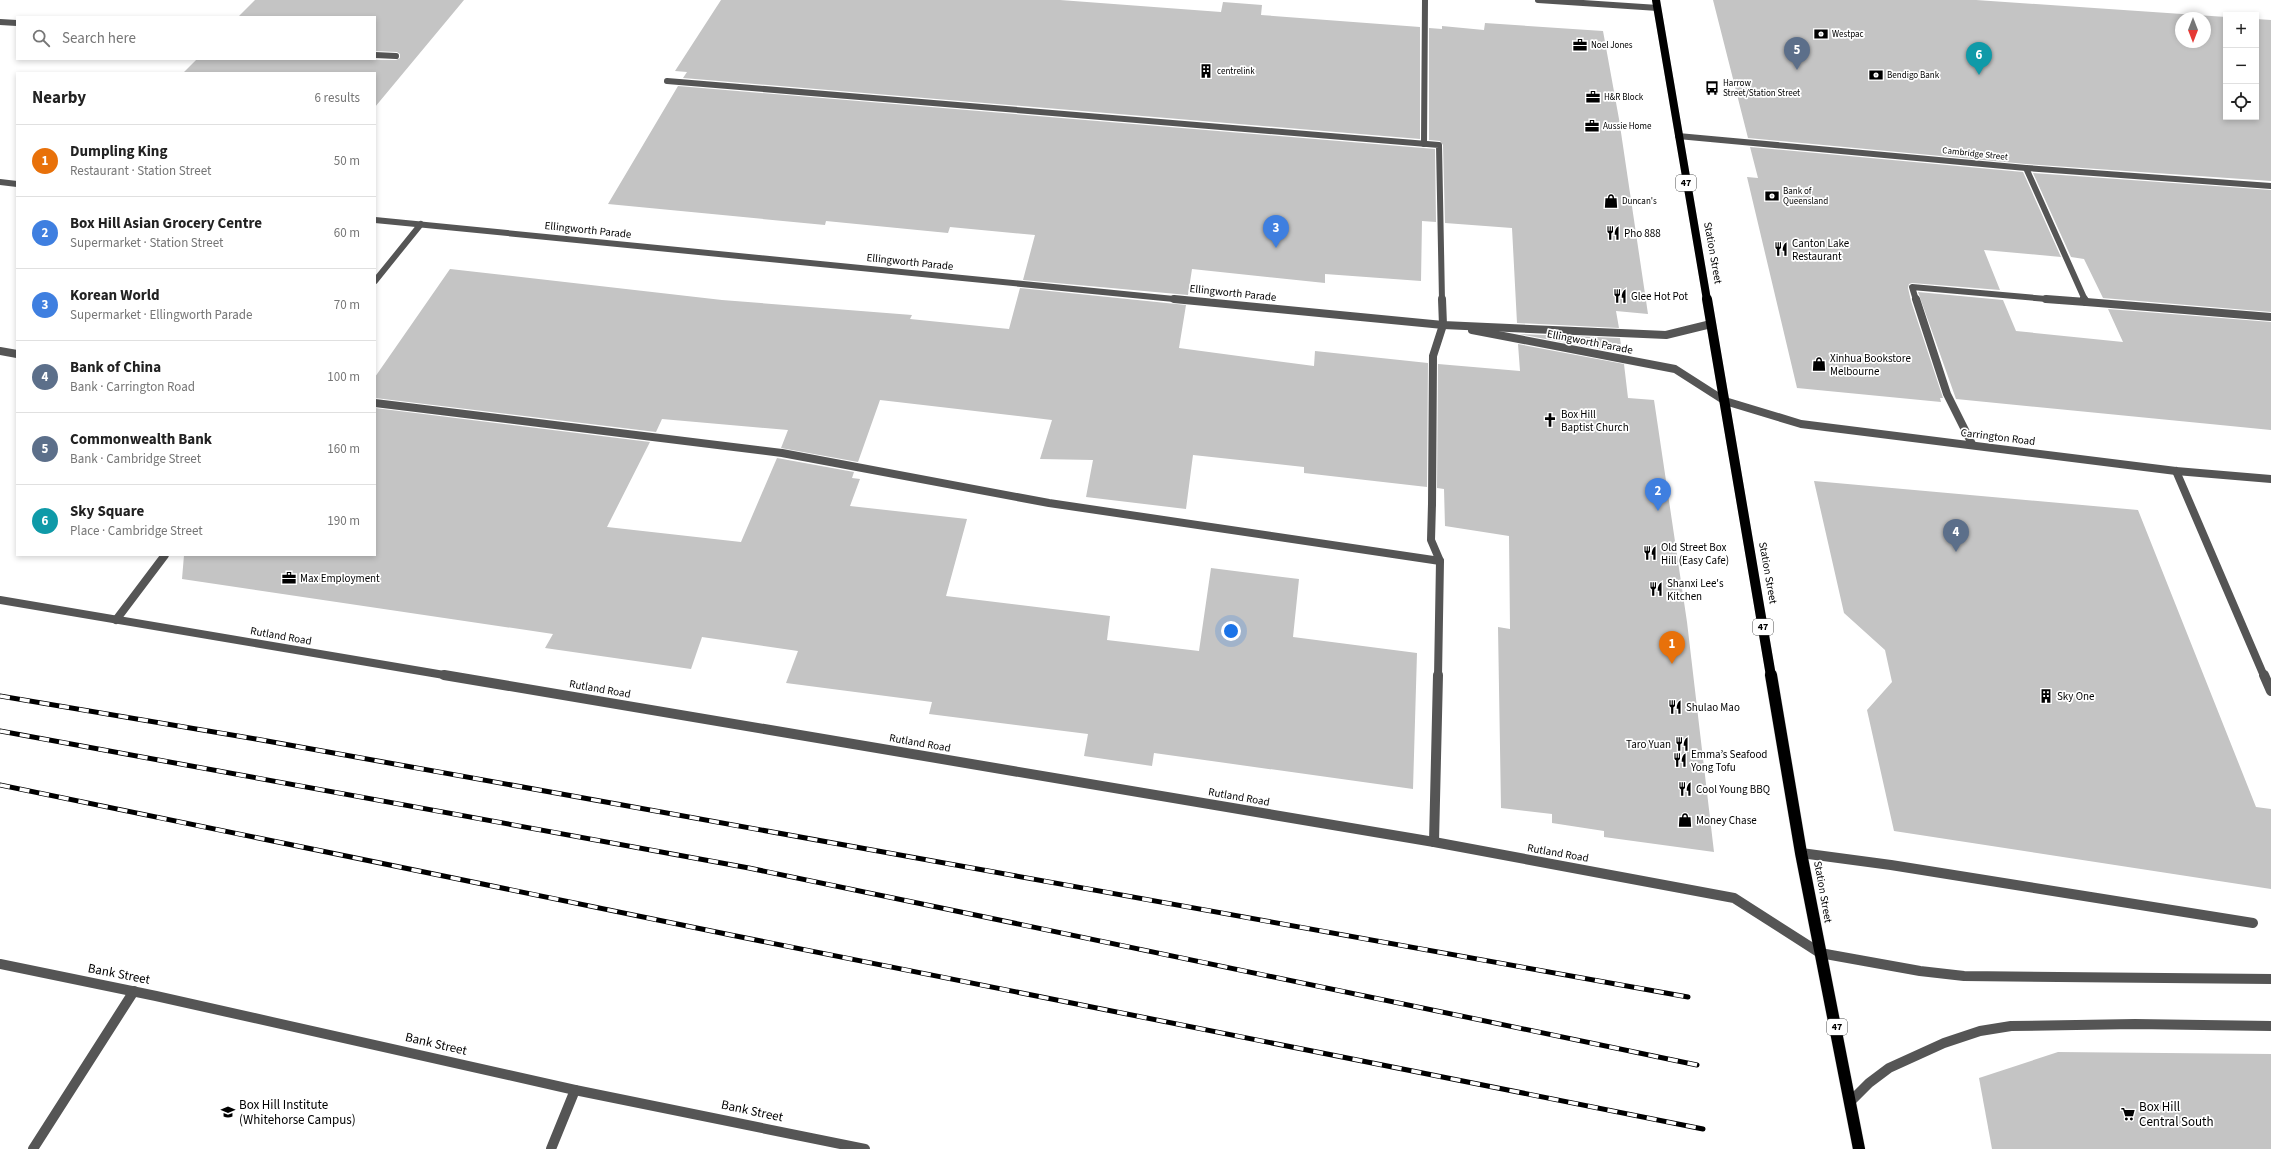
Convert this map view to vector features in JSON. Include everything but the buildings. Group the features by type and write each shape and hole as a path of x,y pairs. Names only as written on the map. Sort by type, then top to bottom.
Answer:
{"main road":[{"name":"Station Street","path":"1656,0 1801,853 1820,953 1837,1028 1859,1149"}],"street":[{"path":"1424,144 1426,0"},
{"path":"1538,0 1658,8"},
{"path":"0,22 16,23"},
{"path":"376,55 396,56"},
{"path":"667,81 1439,145 1443,325 1433,356 1431,540 1440,561 1434,842"},
{"name":"Cambridge Street","path":"1678,136 2026,168 2271,186"},
{"path":"2026,168 2086,302"},
{"path":"0,182 16,184"},
{"name":"Ellingworth Parade","path":"376,220 1443,325 1666,335 1711,324"},
{"path":"376,280 421,224"},
{"path":"1972,444 1947,394 1912,288 2271,318"},
{"name":"Ellingworth Parade","path":"1443,325 1675,369 1725,401"},
{"path":"0,351 16,354"},
{"name":"Carrington Road","path":"1725,401 1801,424 1972,444 2176,471 2271,479"},
{"path":"376,403 782,453 1049,503 1440,561"},
{"path":"2176,471 2271,691"},
{"path":"116,620 164,556"},
{"name":"Rutland Road","path":"0,600 1434,842 1734,898 1820,953"},
{"path":"1801,853 1891,865 2253,923"},
{"path":"1820,953 1920,971 1964,976 2271,978"},
{"name":"Bank Street","path":"0,964 134,992 575,1090 865,1149"},
{"path":"33,1149 134,992"},
{"path":"1851,1101 1869,1083 1889,1068 1944,1043 1980,1031 2011,1026 2119,1024 2271,1026"},
{"path":"551,1149 575,1090"}],"railway":[{"path":"0,696 256,739 1688,997"},
{"path":"0,731 749,868 1697,1065"},
{"path":"0,785 731,935 1703,1129"}],"place":[{"name":"Westpac","path":"1821,34"},
{"name":"Noel Jones","path":"1580,45"},
{"name":"Commonwealth Bank","path":"1797,70"},
{"name":"centrelink","path":"1206,71"},
{"name":"Bendigo Bank","path":"1876,75"},
{"name":"Sky Square","path":"1979,75"},
{"name":"Harrow Street/Station Street","path":"1712,88"},
{"name":"H&R Block","path":"1593,97"},
{"name":"Aussie Home","path":"1592,126"},
{"name":"Bank of Queensland","path":"1772,196"},
{"name":"Duncan's","path":"1611,201"},
{"name":"Pho 888","path":"1613,233"},
{"name":"Korean World","path":"1276,248"},
{"name":"Canton Lake Restaurant","path":"1781,249"},
{"name":"Glee Hot Pot","path":"1620,296"},
{"name":"Xinhua Bookstore Melbourne","path":"1819,364"},
{"name":"Box Hill Baptist Church","path":"1550,420"},
{"name":"Box Hill Asian Grocery Centre","path":"1658,511"},
{"name":"Bank of China","path":"1956,552"},
{"name":"Old Street Box Hill (Easy Cafe)","path":"1650,553"},
{"name":"Max Employment","path":"289,578"},
{"name":"Shanxi Lee's Kitchen","path":"1656,589"},
{"name":"Dumpling King","path":"1672,664"},
{"name":"Sky One","path":"2046,696"},
{"name":"Shulao Mao","path":"1675,707"},
{"name":"Taro Yuan","path":"1682,744"},
{"name":"Emma’s Seafood Yong Tofu","path":"1680,760"},
{"name":"Cool Young BBQ","path":"1685,789"},
{"name":"Money Chase","path":"1685,820"},
{"name":"Box Hill Institute (Whitehorse Campus)","path":"228,1112"},
{"name":"Box Hill Central South","path":"2128,1114"}]}
